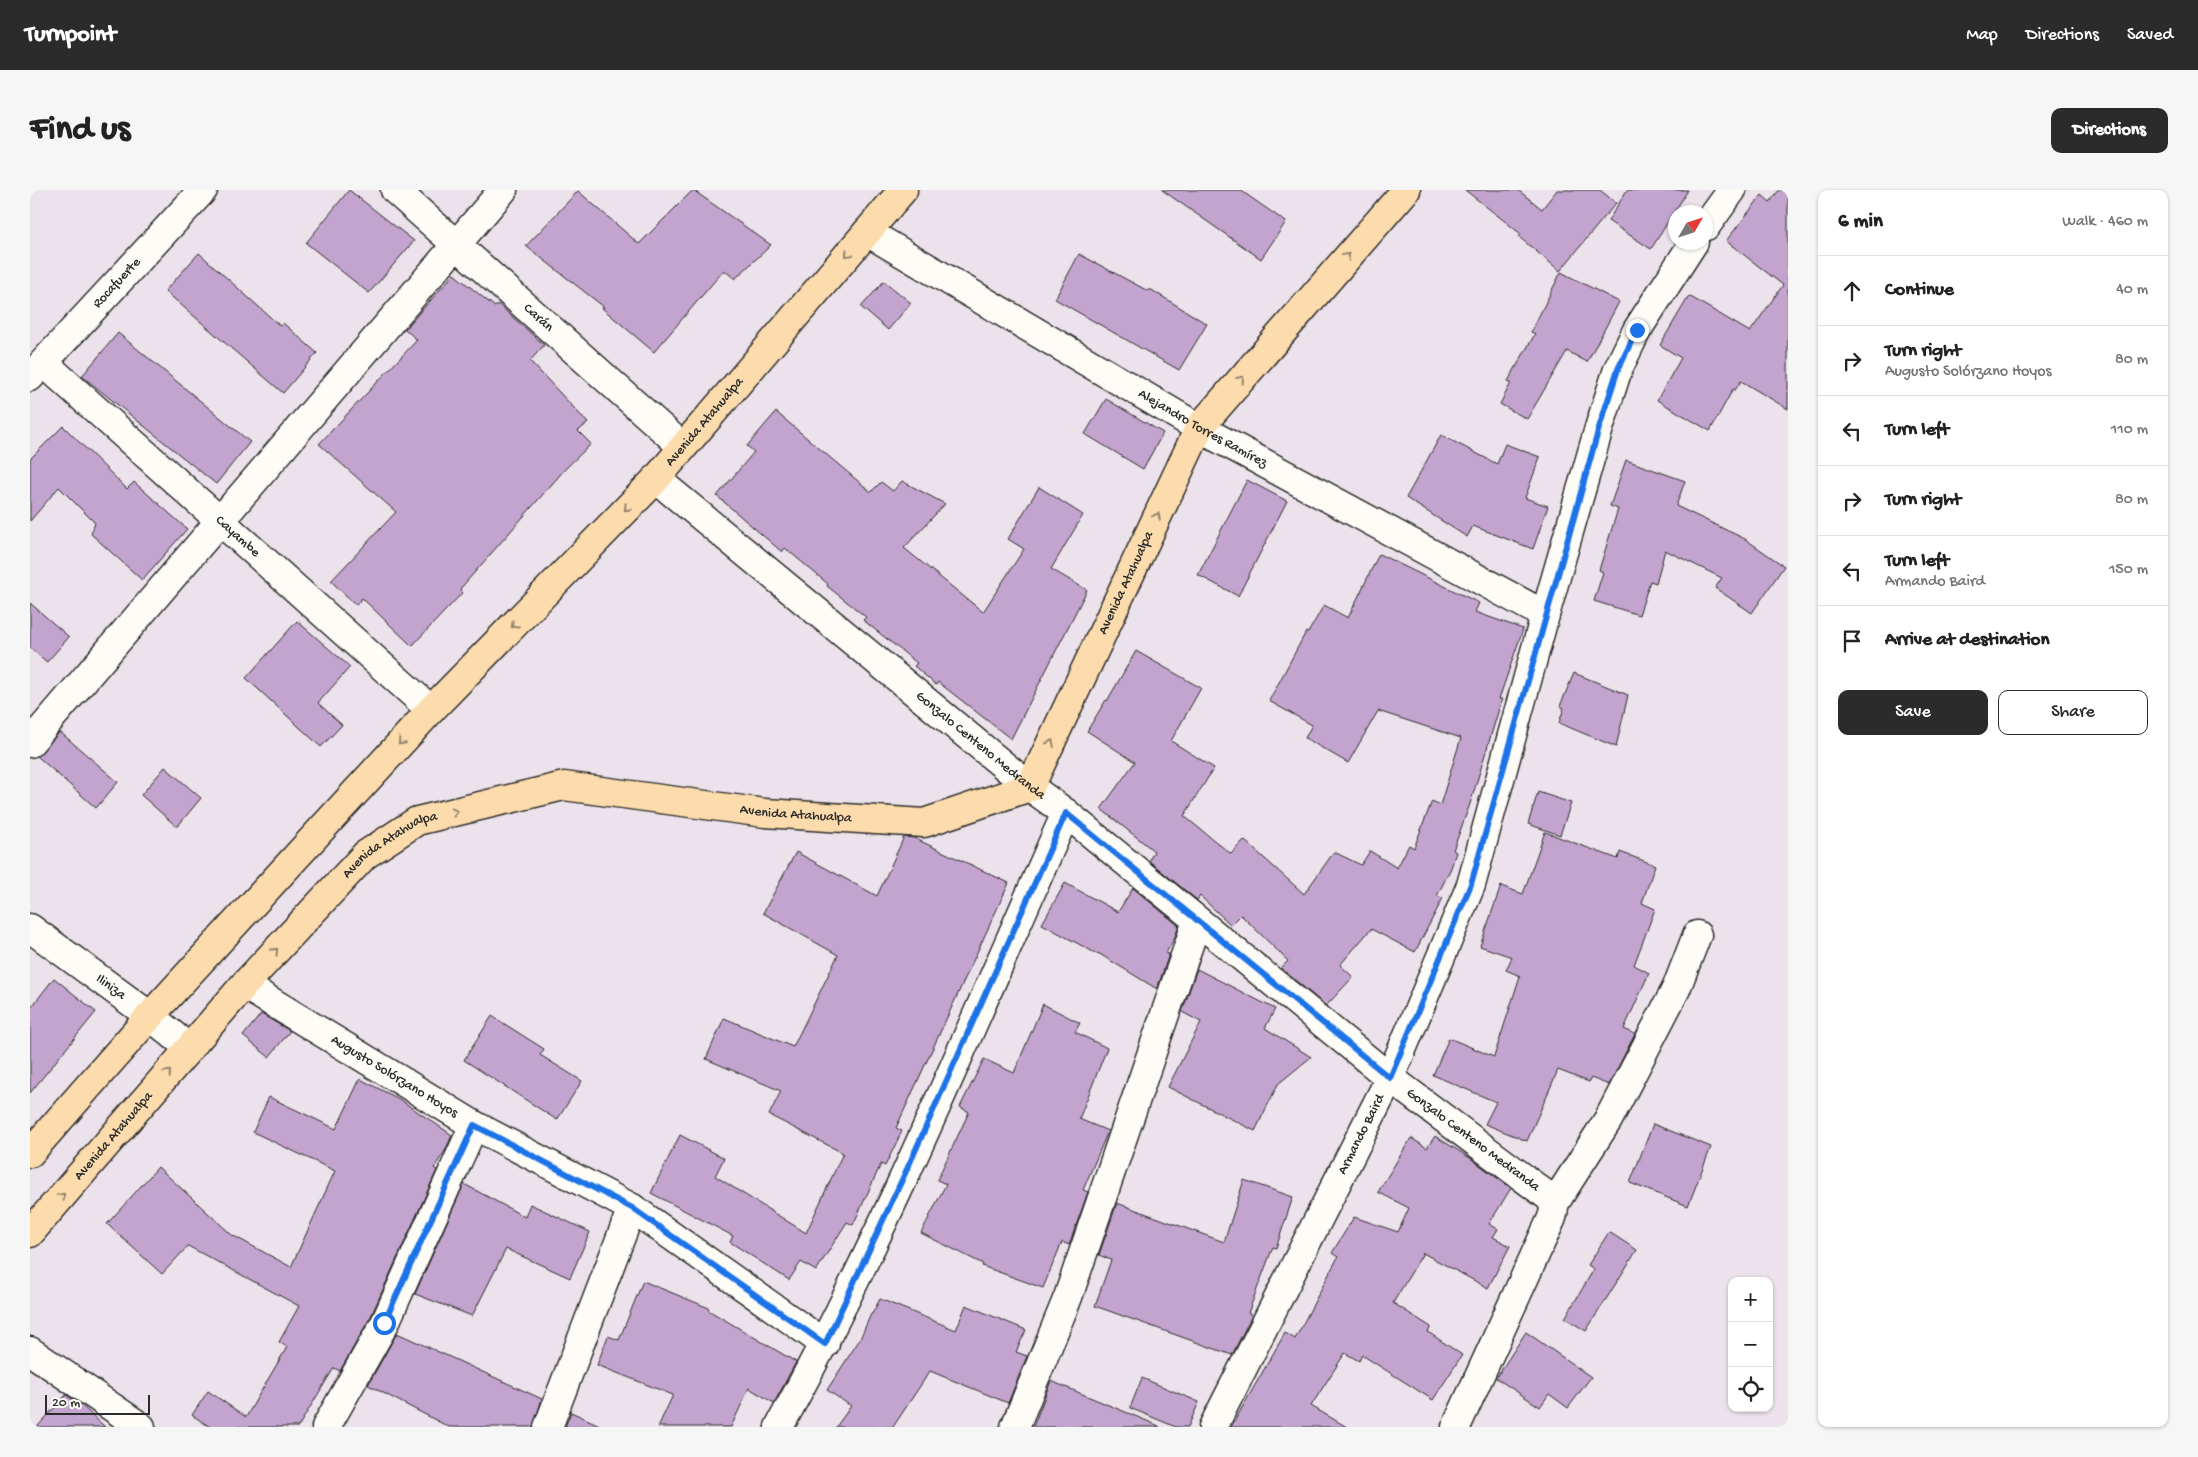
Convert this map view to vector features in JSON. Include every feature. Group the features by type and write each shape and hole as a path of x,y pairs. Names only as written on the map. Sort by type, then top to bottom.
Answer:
{"highway":[{"name":"Avenida Atahualpa","path":"30,1153 150,1016 431,710 656,479 903,190"},
{"name":"Avenida Atahualpa","path":"30,1233 244,985 365,855 418,821 564,786 765,812 924,823 1030,787 1199,428 1406,190"}],"street":[{"name":"Rocafuerte","path":"37,370 203,190"},
{"name":"Carán","path":"395,190 683,448"},
{"path":"30,743 222,521 503,190"},
{"path":"1713,216 1732,190"},
{"name":"Alejandro Torres Ramírez","path":"867,232 1199,428 1545,615"},
{"name":"Armando Baird","path":"1213,1427 1390,1078 1471,884 1545,615 1618,369 1637,330 1689,250"},
{"name":"Cayambe","path":"37,370 222,521 431,710"},
{"name":"Gonzalo Centeno Medranda","path":"656,479 1030,787 1066,813 1390,1078 1532,1183 1549,1197 1553,1212"},
{"path":"780,1427 825,1344 908,1167 1066,813"},
{"path":"1016,1427 1068,1298 1197,922"},
{"name":"Iliniza","path":"30,928 150,1016 189,1048"},
{"path":"1456,1427 1553,1212 1608,1120 1676,989 1697,935"},
{"name":"Augusto Solórzano Hoyos","path":"244,985 474,1125 632,1208 825,1344"},
{"path":"326,1427 384,1323 474,1125"},
{"path":"548,1427 632,1208"},
{"path":"30,1351 141,1427"}],"building":[{"path":"349,190 414,241 369,293 306,243"},
{"path":"693,190 771,245 735,279 724,270 654,352 602,308 604,307 526,246 578,191 639,244"},
{"path":"1162,190 1240,190 1286,222 1261,259"},
{"path":"1465,190 1518,190 1542,209 1557,190 1600,190 1616,203 1560,271 1519,237 1521,234"},
{"path":"1627,190 1688,190 1679,205 1668,205 1668,222 1651,249 1608,221"},
{"path":"1779,190 1788,190 1788,409 1741,381 1735,390 1733,389 1710,431 1657,400 1681,358 1660,345 1689,296 1750,332 1783,285 1726,241 1762,195 1770,202"},
{"path":"199,253 280,326 283,323 317,353 283,393 165,291"},
{"path":"1079,254 1148,291 1150,289 1207,324 1179,370 1055,299"},
{"path":"1561,272 1619,302 1587,362 1567,351 1527,419 1500,404 1511,383 1508,381 1535,334 1531,332"},
{"path":"454,274 495,307 498,304 544,345 530,361 588,423 578,431 591,444 566,468 460,589 463,592 412,646 362,598 356,605 331,581 396,512 319,444 417,340 405,329"},
{"path":"884,281 911,303 888,330 861,307"},
{"path":"118,333 250,442 216,484 82,376"},
{"path":"1106,399 1163,433 1143,469 1085,434"},
{"path":"776,412 871,492 881,482 893,491 902,481 945,504 904,548 983,612 1024,549 1008,539 1039,487 1083,515 1051,569 1087,590 1011,739 938,682 936,685 914,666 917,663 863,620 866,617 827,586 828,584 785,548 782,552 717,496 754,452 747,446"},
{"path":"63,426 127,489 134,482 187,529 142,580 91,534 95,523 59,487 30,521 30,459"},
{"path":"1441,435 1497,464 1505,444 1540,457 1525,498 1548,506 1533,549 1473,526 1467,537 1406,498"},
{"path":"1626,460 1685,481 1676,506 1745,539 1784,566 1752,613 1715,588 1722,578 1665,550 1656,583 1650,581 1639,615 1594,601 1603,572 1599,570 1618,509 1610,506"},
{"path":"1247,480 1287,501 1238,596 1198,575"},
{"path":"1379,554 1479,603 1475,612 1523,629 1499,699 1502,699 1470,804 1453,850 1456,852 1451,868 1437,896 1443,898 1415,952 1371,929 1340,965 1353,977 1326,1006 1281,968 1288,961 1241,915 1231,925 1200,896 1197,900 1149,861 1154,851 1101,809 1135,762 1087,731 1136,651 1201,688 1171,741 1214,768 1184,816 1231,854 1244,840 1304,894 1334,852 1361,865 1370,851 1397,868 1409,845 1414,848 1432,801 1440,805 1461,738 1378,711 1348,763 1305,738 1312,725 1269,701 1306,632 1308,633 1324,605 1348,618"},
{"path":"30,603 69,637 47,662 30,648"},
{"path":"297,621 350,667 318,703 342,725 321,747 246,678"},
{"path":"1574,673 1628,695 1616,747 1559,723 1564,708 1560,706"},
{"path":"60,732 118,782 96,808 37,756"},
{"path":"165,767 201,798 177,827 141,795"},
{"path":"1538,792 1571,803 1560,835 1528,824"},
{"path":"1545,832 1618,859 1620,852 1655,865 1642,903 1655,909 1634,965 1649,973 1624,1029 1635,1034 1609,1085 1591,1078 1589,1082 1558,1070 1527,1141 1485,1124 1496,1102 1433,1075 1449,1038 1494,1057 1520,976 1506,970 1512,957 1480,946 1501,886 1523,894"},
{"path":"904,837 914,838 1009,883 896,1128 902,1131 885,1166 881,1164 853,1225 847,1222 816,1271 801,1262 789,1280 730,1242 733,1236 651,1193 680,1135 724,1158 715,1176 806,1233 843,1153 769,1115 781,1091 706,1059 724,1018 793,1047 838,955 763,913 796,852 877,896"},
{"path":"1065,883 1118,912 1133,888 1179,926 1166,953 1169,954 1157,989 1098,953 1042,924"},
{"path":"1197,969 1275,1009 1265,1028 1311,1057 1278,1084 1255,1131 1168,1087 1201,1022 1182,1012"},
{"path":"54,978 96,1012 30,1093 30,1009"},
{"path":"1043,1004 1080,1023 1075,1032 1107,1048 1079,1119 1108,1131 1083,1190 1088,1192 1069,1245 1062,1242 1043,1288 982,1266 983,1264 921,1233 946,1184 937,1180 969,1112 960,1107 984,1059 1014,1073"},
{"path":"261,1014 290,1031 269,1057 243,1036"},
{"path":"492,1016 544,1049 540,1055 582,1081 557,1120 464,1060"},
{"path":"360,1079 399,1099 452,1135 445,1151 434,1168 437,1170 371,1316 340,1371 334,1368 298,1427 210,1427 192,1415 208,1391 246,1417 287,1347 279,1342 299,1306 188,1246 162,1274 107,1224 158,1167 232,1235 291,1267 335,1171 253,1132 269,1097 336,1129"},
{"path":"1653,1124 1711,1147 1688,1206 1630,1183"},
{"path":"1435,1136 1470,1158 1511,1188 1489,1224 1498,1229 1493,1237 1510,1246 1488,1288 1423,1253 1393,1303 1431,1327 1428,1332 1462,1355 1433,1400 1362,1355 1359,1361 1345,1353 1311,1406 1347,1427 1231,1427 1285,1333 1295,1339 1338,1257 1332,1253 1354,1217 1398,1232 1409,1208 1378,1192 1411,1138 1427,1148"},
{"path":"1244,1180 1293,1197 1276,1248 1273,1247 1248,1313 1252,1315 1232,1355 1095,1306 1111,1260 1099,1255 1117,1203 1224,1242"},
{"path":"464,1184 525,1217 530,1204 590,1232 570,1278 506,1249 472,1316 415,1294"},
{"path":"1609,1232 1637,1250 1586,1331 1565,1318 1594,1269 1588,1265"},
{"path":"643,1281 709,1308 708,1310 796,1362 774,1403 749,1388 731,1427 658,1427 673,1395 597,1365 608,1336 619,1340"},
{"path":"880,1299 956,1330 966,1305 1026,1330 1016,1352 1027,1356 1008,1403 930,1371 893,1427 836,1427 851,1406 827,1390 860,1339"},
{"path":"1526,1332 1591,1377 1568,1408 1549,1394 1540,1407 1496,1378"},
{"path":"397,1333 542,1399 533,1427 449,1427 368,1385"},
{"path":"1142,1378 1199,1402 1188,1427 1176,1427 1130,1408"},
{"path":"1051,1381 1159,1426 1159,1427 1033,1427"},
{"path":"66,1395 81,1405 105,1427 37,1427"},
{"path":"571,1412 604,1427 565,1427"}],"route":[{"path":"384,1323 474,1125 632,1208 825,1344 908,1167 1066,813 1390,1078 1471,884 1599,428 1618,369 1637,330"}]}
